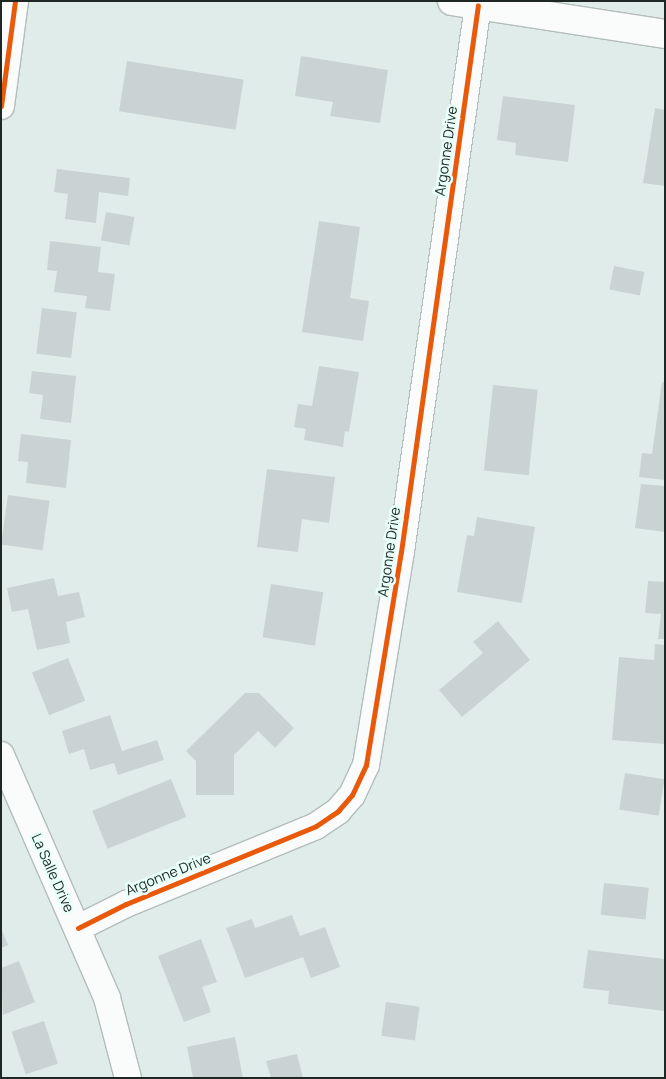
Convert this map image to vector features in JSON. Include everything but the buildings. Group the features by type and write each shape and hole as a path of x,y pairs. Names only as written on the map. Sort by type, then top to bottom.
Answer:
{"street":[{"path":"1,106 15,1"},
{"path":"465,3 665,34"},
{"name":"Argonne Drive","path":"78,928 126,904 316,826 338,811 352,795 366,765 401,552 465,3"},
{"name":"La Salle Drive","path":"1,755 107,998 128,1078"}],"cycle path":[{"path":"1,106 15,1"},
{"path":"78,928 126,904 316,826 338,811 352,795 366,765 401,552 478,5"}]}
